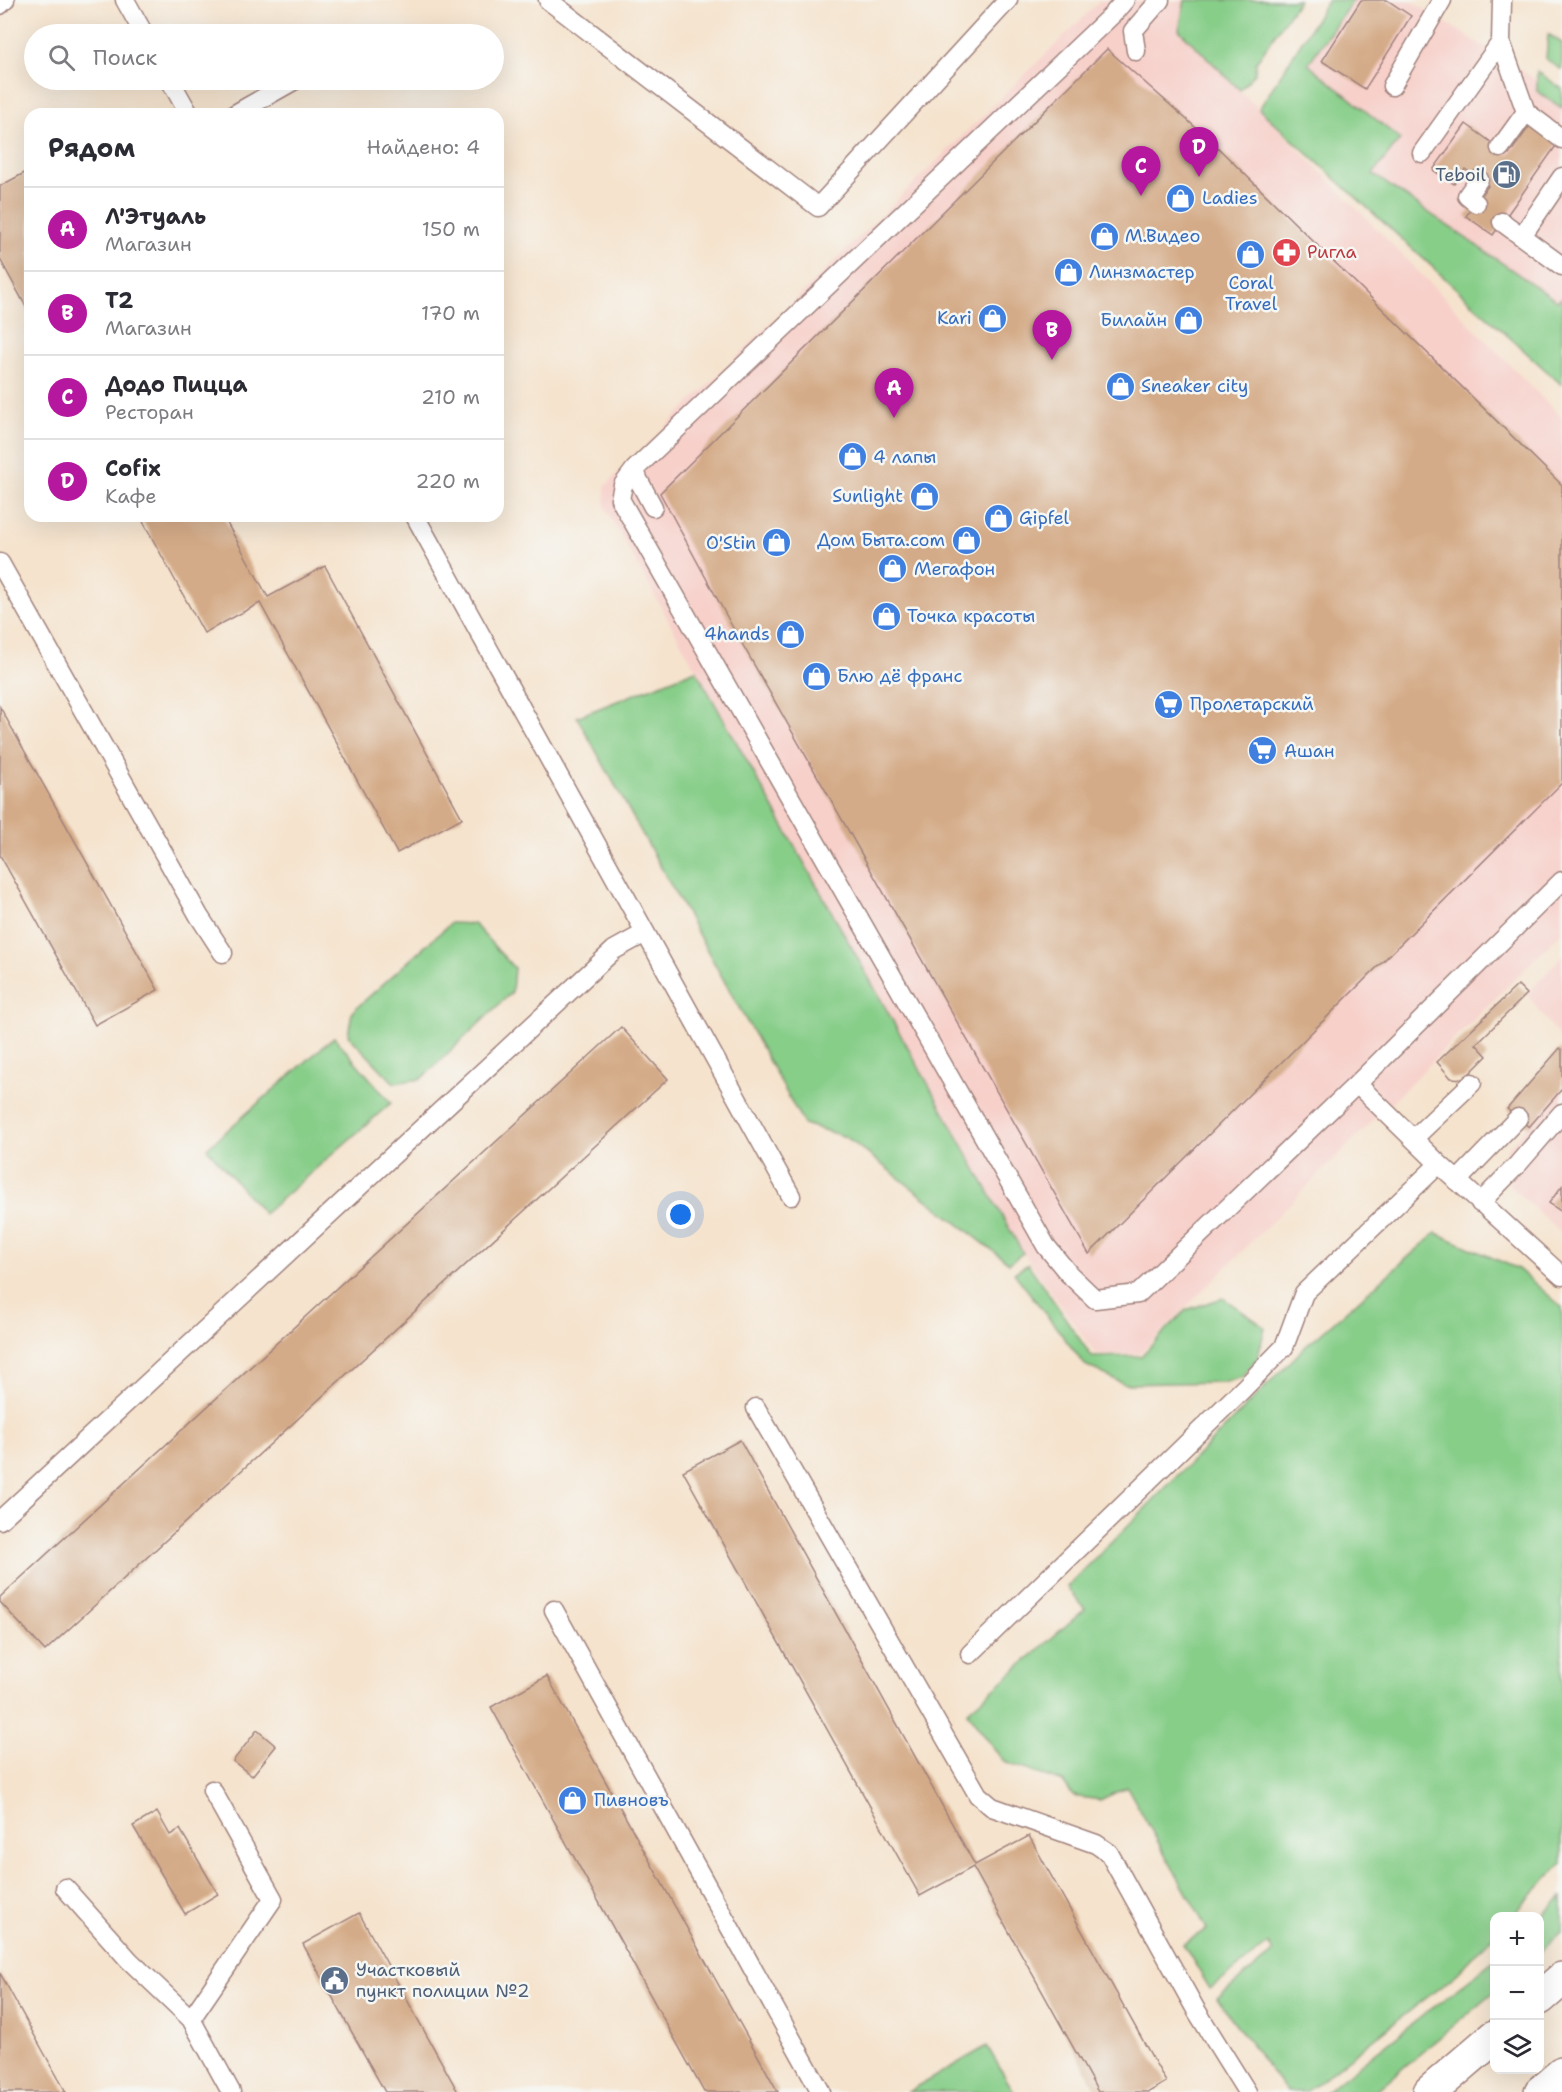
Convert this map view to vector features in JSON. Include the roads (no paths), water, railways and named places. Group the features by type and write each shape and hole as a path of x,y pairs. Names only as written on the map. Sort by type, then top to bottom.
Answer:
{"main road":[{"path":"1544,1994 1562,1979"},
{"path":"1430,2092 1490,2040"},
{"path":"1541,2092 1562,2074"}],"lane":[{"path":"0,5 5,0"},
{"path":"125,0 138,24"},
{"path":"548,0 818,207 1008,0"},
{"path":"1133,31 1160,0"},
{"path":"1392,86 1442,0"},
{"path":"1502,0 1501,42 1526,112 1562,139"},
{"path":"1136,51 1133,31 1119,7 635,469 623,485 620,498 1046,1246 1069,1274 1095,1299 1138,1294 1357,1084 1562,881"},
{"path":"1422,153 1501,42"},
{"path":"176,90 186,108"},
{"path":"246,108 277,90"},
{"path":"1500,148 1526,112"},
{"path":"1522,236 1562,177"},
{"path":"1476,203 1467,196 1479,179"},
{"path":"1502,222 1562,266"},
{"path":"635,469 653,507"},
{"path":"419,522 791,1196"},
{"path":"0,563 199,916 223,953"},
{"path":"0,1520 614,950 645,933"},
{"path":"1414,1138 1472,1083"},
{"path":"1357,1084 1480,1203 1562,1276"},
{"path":"1480,1203 1518,1164 1562,1113"},
{"path":"1457,1181 1518,1118"},
{"path":"970,1654 1284,1347 1304,1293 1439,1164"},
{"path":"756,1408 978,1795 992,1807 1096,1844 1109,1853 1196,2010 1247,2092"},
{"path":"554,1610 821,2092"},
{"path":"191,2019 273,1899 212,1790"},
{"path":"65,1888 129,1960 191,2019 231,2092"}],"place":[{"name":"Teboil","path":"1507,175"},
{"name":"Cofix","path":"1199,177"},
{"name":"Додо Пицца","path":"1141,196"},
{"name":"Ladies","path":"1181,198"},
{"name":"М.Видео","path":"1104,236"},
{"name":"Ригла","path":"1286,252"},
{"name":"Coral Travel","path":"1251,254"},
{"name":"Линзмастер","path":"1068,272"},
{"name":"Kari","path":"993,318"},
{"name":"Билайн","path":"1188,320"},
{"name":"T2","path":"1052,360"},
{"name":"Sneaker city","path":"1120,386"},
{"name":"Л'Этуаль","path":"894,418"},
{"name":"4 лапы","path":"852,457"},
{"name":"Sunlight","path":"924,496"},
{"name":"Gipfel","path":"998,518"},
{"name":"Дом Быта.com","path":"966,540"},
{"name":"O'Stin","path":"777,543"},
{"name":"Мегафон","path":"893,569"},
{"name":"Точка красоты","path":"886,616"},
{"name":"4hands","path":"791,634"},
{"name":"Блю дё франс","path":"816,676"},
{"name":"Пролетарский","path":"1169,704"},
{"name":"Ашан","path":"1263,751"},
{"name":"Пивновъ","path":"573,1800"},
{"name":"Участковый пункт полиции №2","path":"335,1980"}]}
